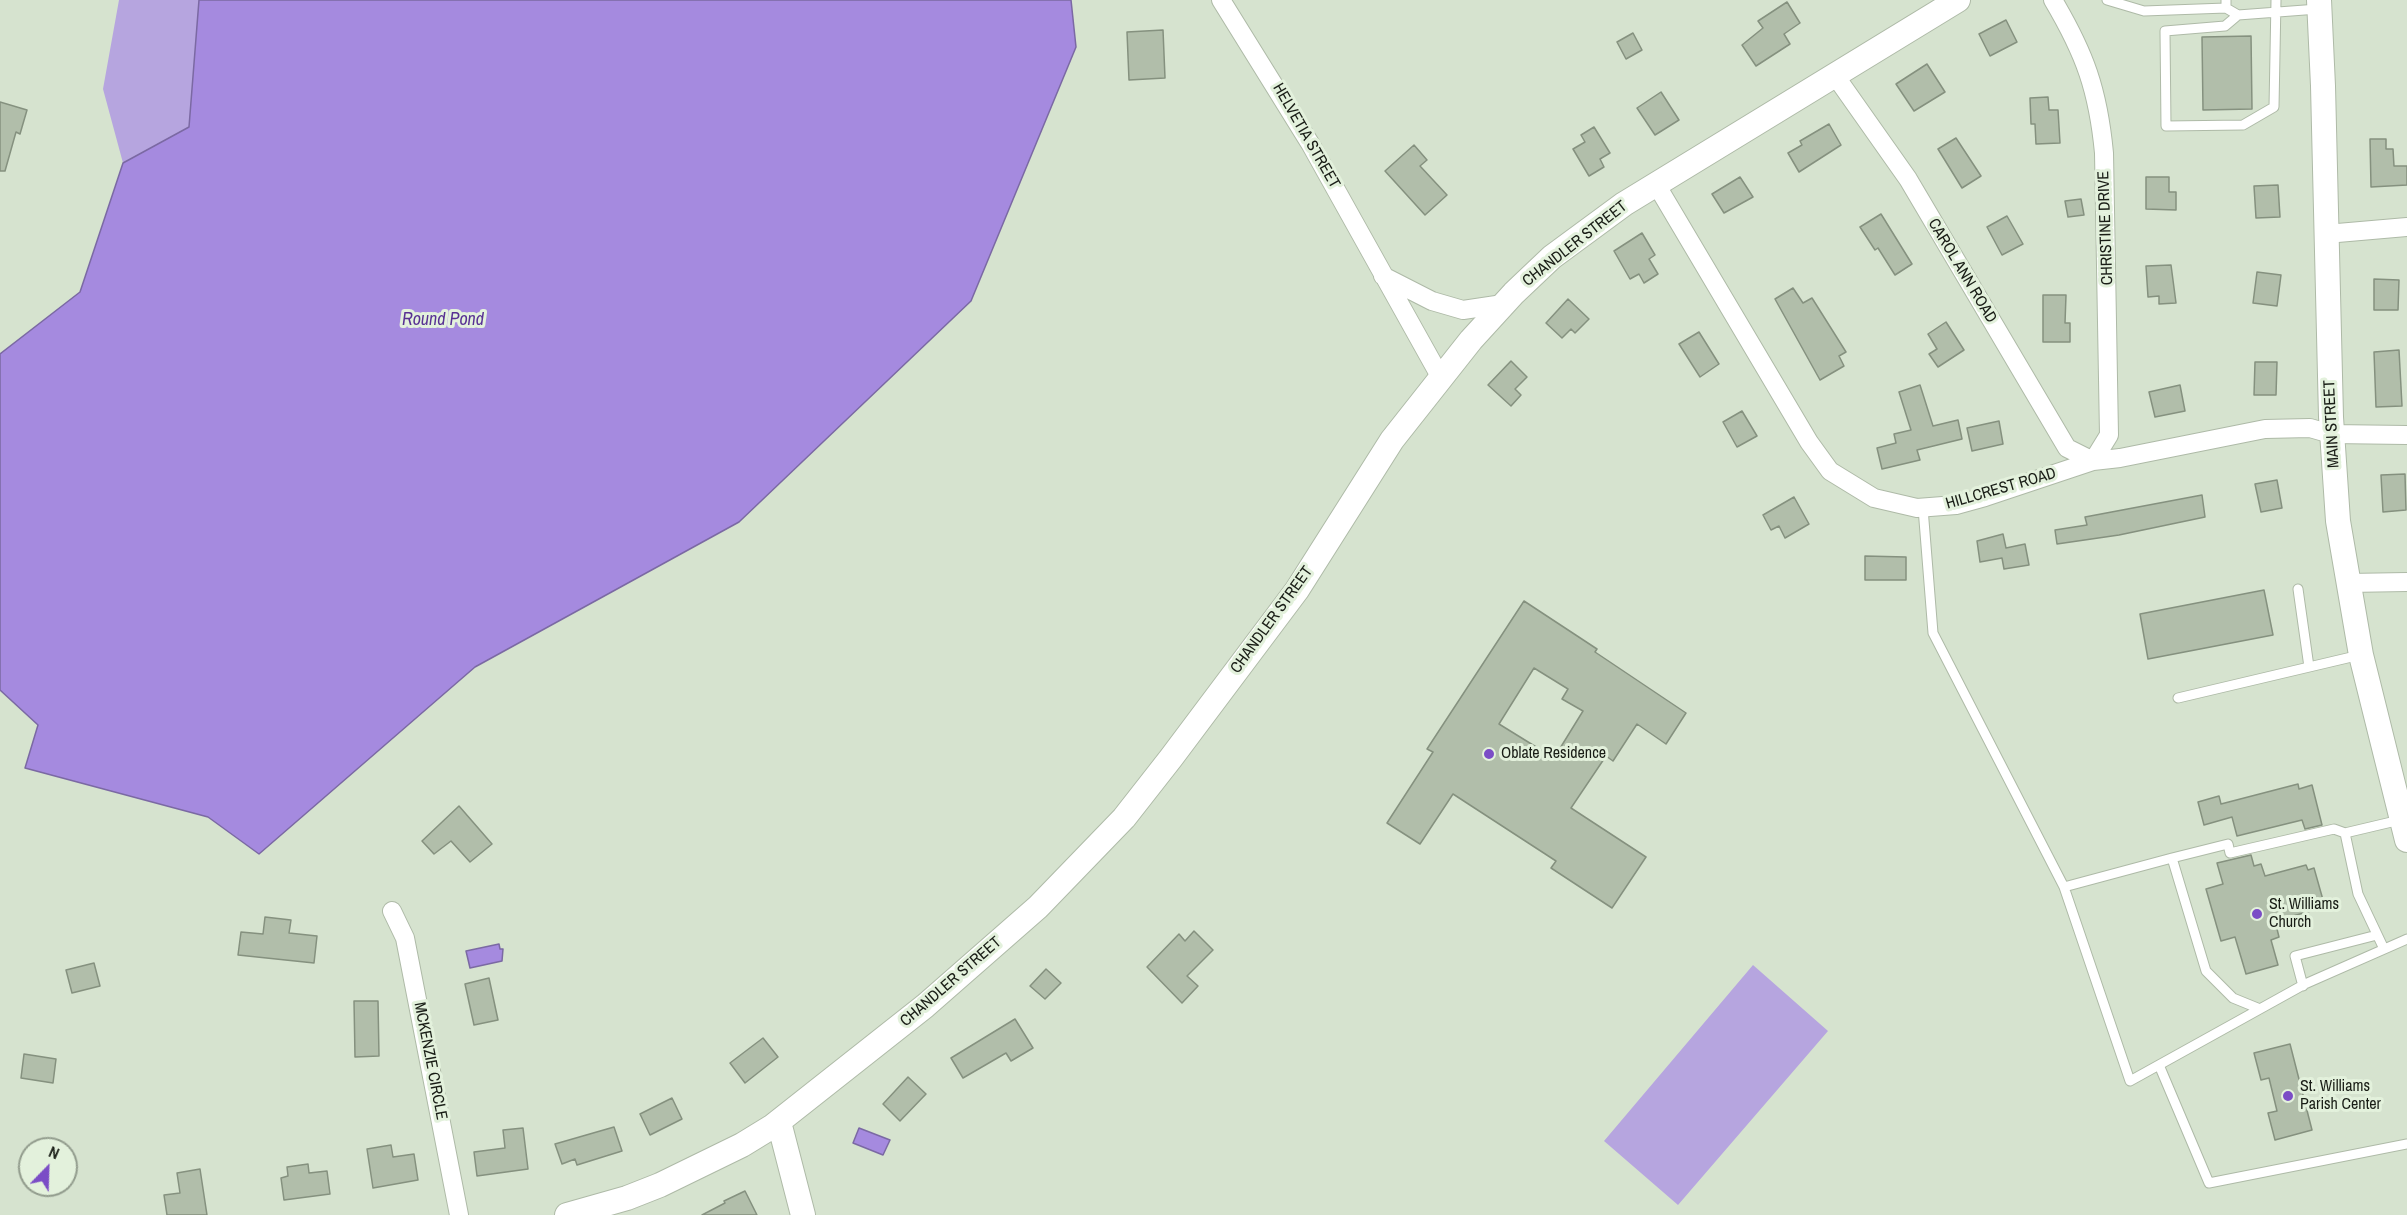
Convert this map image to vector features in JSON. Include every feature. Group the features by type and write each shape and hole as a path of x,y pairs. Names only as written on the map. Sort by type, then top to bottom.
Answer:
{"main road":[{"name":"CHANDLER STREET","path":"567,1215 594,1209 660,1185 742,1145 779,1122 925,1006 1038,907 1124,818 1297,590 1392,440 1503,304 1552,257 1624,204 1958,0"},
{"name":"MAIN STREET","path":"2319,4 2331,434 2337,521 2361,655 2404,823"},
{"path":"779,1122 803,1215"}],"street":[{"name":"HELVETIA STREET","path":"1221,0 1281,93 1441,378"},
{"name":"CHRISTINE DRIVE","path":"2053,0 2076,40 2091,76 2100,108 2104,153 2108,248 2109,435 2092,461"},
{"name":"CAROL ANN ROAD","path":"1834,74 1908,179 2067,448 2092,461"},
{"name":"HILLCREST ROAD","path":"1656,184 1809,442 1830,471 1874,498 1896,505 1923,508 1956,505 2092,461 2120,458 2265,429 2310,428 2331,434 2407,435"},
{"path":"2326,234 2407,227"},
{"path":"1383,276 1432,301 1463,310 1503,304"},
{"path":"2348,583 2407,582"},
{"name":"MCKENZIE CIRCLE","path":"392,911 405,938 459,1215"}],"lane":[{"path":"2107,0 2144,11 2226,4 2238,15"},
{"path":"2276,0 2276,11 2274,107 2243,125 2166,126 2165,31 2225,26 2238,15 2276,11 2319,4"},
{"path":"1923,508 1933,633 2064,887 2130,1081 2303,986 2407,939"},
{"path":"2298,589 2309,668"},
{"path":"2178,698 2361,655"},
{"path":"2064,887 2228,844 2230,853 2334,829 2345,833 2404,823"},
{"path":"2345,833 2358,894 2384,949"},
{"path":"2172,858 2206,971 2233,998 2260,1009"},
{"path":"2303,986 2295,956 2377,935"},
{"path":"2159,1065 2210,1183 2407,1144"}],"shaded area":[{"path":"119,0 208,0 189,127 123,163 103,89"},
{"path":"1753,965 1828,1031 1678,1205 1604,1141"}],"water":[{"name":"Round Pond","path":"199,0 1071,0 1076,47 971,301 739,522 475,667 259,854 208,817 25,768 38,725 0,690 0,354 80,292 123,163 189,127"},
{"path":"499,944 500,949 503,949 502,961 470,968 466,951"},
{"path":"859,1128 890,1140 883,1155 853,1143"}],"building":[{"path":"1787,2 1800,23 1784,34 1790,44 1756,66 1742,45 1763,28 1758,21"},
{"path":"2006,20 2017,42 1990,56 1979,34"},
{"path":"1163,30 1165,78 1129,80 1127,32"},
{"path":"1633,33 1642,50 1626,59 1617,42"},
{"path":"2251,36 2252,109 2203,110 2202,37"},
{"path":"1927,64 1945,92 1914,111 1896,84"},
{"path":"1661,92 1679,120 1655,135 1637,108"},
{"path":"2048,97 2049,110 2058,110 2060,143 2036,144 2035,124 2031,124 2030,98"},
{"path":"0,102 27,110 20,134 16,132 5,171 0,171"},
{"path":"1829,124 1841,145 1799,172 1788,153 1802,145 1800,141"},
{"path":"1594,127 1610,153 1600,159 1604,167 1589,176 1573,149 1585,142 1581,135"},
{"path":"1956,138 1981,176 1962,188 1938,149"},
{"path":"2370,139 2386,139 2386,149 2393,149 2394,166 2407,166 2407,185 2371,187"},
{"path":"1414,145 1427,160 1420,166 1447,195 1425,215 1385,171"},
{"path":"1740,177 1753,197 1724,213 1712,194"},
{"path":"2146,177 2169,177 2169,192 2176,192 2176,210 2146,209"},
{"path":"2278,185 2280,217 2256,218 2254,186"},
{"path":"2081,199 2084,215 2068,217 2065,201"},
{"path":"1881,214 1912,264 1895,275 1878,248 1875,250 1860,227"},
{"path":"2007,216 2023,244 2002,255 1987,227"},
{"path":"1642,233 1655,255 1649,259 1658,274 1644,283 1639,274 1630,279 1614,251"},
{"path":"2171,265 2176,303 2159,304 2159,296 2148,297 2146,266"},
{"path":"2257,272 2281,275 2277,306 2253,303"},
{"path":"2374,279 2399,280 2398,310 2374,310"},
{"path":"1793,288 1803,303 1812,298 1846,352 1839,356 1844,366 1820,380 1775,299"},
{"path":"2043,295 2066,295 2065,323 2070,323 2070,342 2043,342"},
{"path":"1568,299 1589,319 1575,333 1571,329 1562,338 1546,323"},
{"path":"1946,322 1964,350 1938,367 1929,354 1937,349 1928,334"},
{"path":"1699,332 1719,364 1700,377 1679,344"},
{"path":"2399,350 2402,406 2376,407 2374,352"},
{"path":"1511,361 1527,377 1515,389 1521,395 1511,406 1488,385"},
{"path":"2255,362 2277,362 2276,395 2254,395"},
{"path":"1920,385 1933,426 1958,420 1962,439 1917,450 1920,460 1882,469 1877,448 1896,443 1894,434 1911,430 1899,392"},
{"path":"2180,385 2185,411 2155,417 2149,392"},
{"path":"1742,411 1757,436 1737,447 1723,422"},
{"path":"1999,421 2003,444 1972,451 1967,428"},
{"path":"2405,474 2406,510 2383,512 2381,475"},
{"path":"2277,480 2282,508 2261,512 2255,484"},
{"path":"2202,495 2205,517 2119,535 2057,544 2055,530 2087,525 2085,517"},
{"path":"1794,497 1809,524 1785,538 1779,526 1771,530 1763,515"},
{"path":"2003,534 2006,548 2025,544 2029,565 2004,569 2002,558 1980,562 1977,541"},
{"path":"1865,556 1906,557 1906,580 1865,580"},
{"path":"2264,590 2273,635 2148,659 2140,614"},
{"name":"Oblate Residence","path":"1524,601 1597,649 1595,652 1686,713 1666,744 1637,724 1613,761 1606,756 1571,808 1646,857 1612,908 1551,868 1556,861 1453,794 1420,844 1387,823 1433,752 1427,749","holes":["1534,668 1568,689 1562,699 1583,711 1554,758 1499,724"]},
{"path":"2298,784 2299,789 2312,785 2322,825 2305,829 2302,820 2237,836 2232,817 2204,825 2198,802 2219,796 2221,804"},
{"path":"459,806 492,844 470,862 451,841 434,854 422,841"},
{"name":"St. Williams Church","path":"2251,855 2254,866 2261,864 2265,876 2306,865 2308,870 2314,868 2325,907 2275,921 2279,937 2271,940 2278,965 2246,974 2235,937 2221,941 2206,889 2223,884 2217,863"},
{"path":"265,917 291,920 289,933 317,936 314,963 238,955 241,932 263,934"},
{"path":"1194,931 1213,950 1187,976 1198,986 1182,1003 1147,967 1179,934 1185,941"},
{"path":"94,963 100,986 72,993 66,970"},
{"path":"1046,969 1061,983 1045,999 1030,986"},
{"path":"489,978 498,1020 474,1025 465,984"},
{"path":"354,1001 378,1001 379,1056 355,1057"},
{"path":"1015,1019 1033,1048 1011,1061 1006,1053 963,1078 951,1058"},
{"path":"763,1038 778,1057 745,1083 730,1063"},
{"name":"St. Williams Parish Center","path":"2290,1044 2312,1130 2275,1140 2268,1113 2277,1111 2269,1078 2261,1080 2254,1053"},
{"path":"24,1054 56,1059 53,1083 21,1078"},
{"path":"908,1077 926,1094 900,1121 883,1104"},
{"path":"672,1098 682,1119 650,1135 640,1114"},
{"path":"614,1127 622,1151 577,1165 575,1159 562,1164 555,1144"},
{"path":"523,1128 528,1169 477,1176 474,1152 505,1148 503,1130"},
{"path":"391,1145 393,1157 414,1154 418,1180 373,1188 367,1149"},
{"path":"308,1164 309,1173 327,1171 330,1194 284,1200 281,1178 288,1176 287,1167"},
{"path":"200,1169 207,1215 167,1215 164,1195 180,1193 177,1173"},
{"path":"745,1191 757,1215 702,1215 725,1203 724,1201"}],"place":[{"name":"Oblate Residence","path":"1489,754"},
{"name":"St. Williams Church","path":"2257,914"},
{"name":"St. Williams Parish Center","path":"2288,1096"}]}
